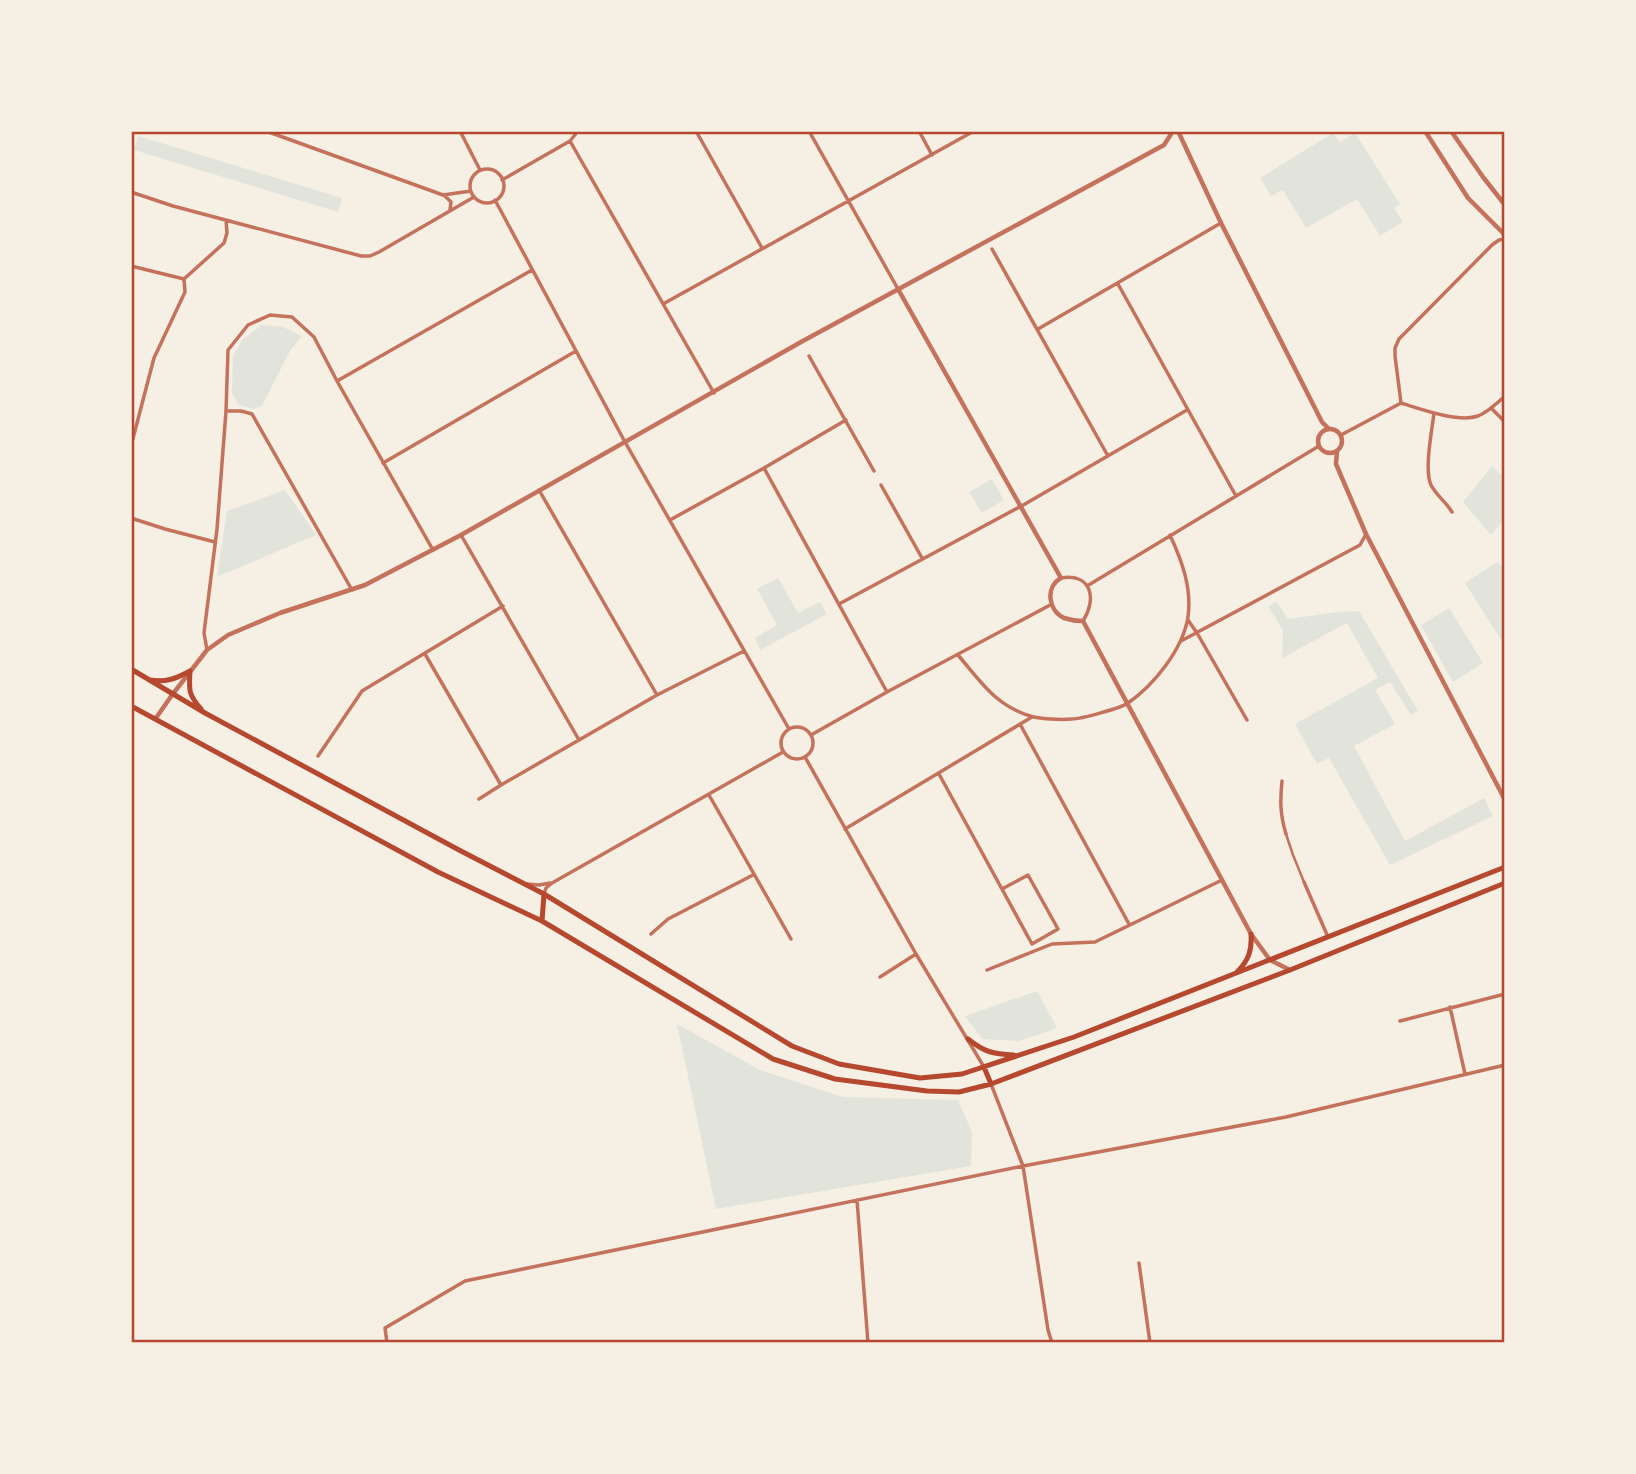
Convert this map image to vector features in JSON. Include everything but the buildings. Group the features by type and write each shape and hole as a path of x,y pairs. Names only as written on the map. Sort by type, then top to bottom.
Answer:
{"main road":[{"path":"131,669 205,713 544,894 792,1046 839,1063 920,1078 984,1067 1074,1037 1505,867"},
{"path":"148,680 161,682 190,671"},
{"path":"190,671 191,698 205,713"},
{"path":"131,706 438,872 542,921 773,1059 835,1079 927,1091 959,1092 991,1084 1290,970 1505,883"},
{"path":"542,921 544,894"},
{"path":"1235,974 1250,955 1251,934"},
{"path":"968,1039 989,1053 1020,1055"},
{"path":"984,1067 991,1084"}],"street":[{"path":"266,131 443,195 451,202 449,212"},
{"path":"460,131 480,170"},
{"path":"502,180 570,141 578,131"},
{"path":"696,131 763,249"},
{"path":"809,131 1061,578"},
{"path":"919,131 932,155"},
{"path":"663,304 974,131"},
{"path":"156,718 207,650 228,635 280,613 352,590 433,550 898,289 1164,145 1173,131"},
{"path":"1178,131 1221,223 1322,422 1329,429"},
{"path":"1401,403 1395,356 1399,339 1492,245 1505,237 1468,198 1425,131"},
{"path":"1451,131 1505,205"},
{"path":"570,141 714,393"},
{"path":"480,170 496,171 502,180 503,191 495,200 484,202 474,197 471,191 470,181 480,170"},
{"path":"443,195 471,191"},
{"path":"131,192 360,256 379,252 474,197"},
{"path":"495,200 625,442 789,729"},
{"path":"184,279 225,243 226,220"},
{"path":"1038,329 1221,223"},
{"path":"992,248 1108,456"},
{"path":"131,265 184,279"},
{"path":"337,381 532,270"},
{"path":"131,446 154,358 185,292 184,279"},
{"path":"1118,284 1236,496"},
{"path":"207,650 204,633 215,542 226,411 228,350 248,324 270,315 292,317 314,337 433,550"},
{"path":"383,463 576,351"},
{"path":"809,356 874,471"},
{"path":"1341,435 1401,403 1434,413 1466,418 1478,416 1505,396"},
{"path":"1492,408 1505,422"},
{"path":"839,604 1020,507 1187,410"},
{"path":"226,411 252,414 352,590"},
{"path":"1434,413 1429,480 1452,512"},
{"path":"670,520 846,420"},
{"path":"1325,430 1336,430 1341,435 1342,446 1337,451 1327,453 1319,446 1320,435 1325,430"},
{"path":"1087,586 1319,446"},
{"path":"1337,451 1336,464 1366,534 1505,800"},
{"path":"764,468 887,692"},
{"path":"881,485 922,558"},
{"path":"539,490 657,695"},
{"path":"131,518 215,542"},
{"path":"1179,642 1360,545 1366,534"},
{"path":"461,535 579,740"},
{"path":"958,655 994,697 1032,717 1073,719 1126,704 1160,673 1179,642 1188,620 1186,578 1181,558 1170,535"},
{"path":"1061,578 1076,578 1087,586 1091,600 1083,621 1065,618 1052,604 1052,586 1061,578"},
{"path":"811,736 1052,604"},
{"path":"317,756 362,691 503,606"},
{"path":"1188,620 1248,720"},
{"path":"1083,621 1251,934 1270,960 1290,970"},
{"path":"479,799 657,695 744,651"},
{"path":"425,654 500,785"},
{"path":"845,829 1032,717"},
{"path":"1020,724 1129,924"},
{"path":"804,728 811,736 811,750 805,757 790,758 783,751 782,737 789,729 804,728"},
{"path":"544,894 552,883 783,751"},
{"path":"805,757 916,954 984,1067"},
{"path":"939,774 1032,944 1058,929 1028,875 1002,889"},
{"path":"1282,781 1281,817 1286,834 1328,937"},
{"path":"709,794 791,939"},
{"path":"651,934 668,919 754,875"},
{"path":"987,970 1052,944 1095,942 1222,880"},
{"path":"523,883 552,883"},
{"path":"880,977 916,954"},
{"path":"1400,1021 1505,994"},
{"path":"1450,1007 1465,1074"},
{"path":"387,1343 385,1328 465,1281 1023,1166 1286,1116 1505,1065"},
{"path":"991,1084 1023,1166 1052,1343"},
{"path":"857,1200 868,1343"},
{"path":"1139,1263 1150,1343"}],"shaded area":[{"path":"1333,133 1340,142 1355,133 1400,204 1394,208 1403,222 1380,236 1357,199 1306,228 1283,190 1271,196 1260,178"},
{"path":"138,136 342,198 338,212 134,150"},
{"path":"262,325 283,327 302,336 290,351 262,406 253,409 238,404 232,393 233,355 243,339"},
{"path":"1492,466 1505,478 1505,519 1491,535 1463,502"},
{"path":"992,479 1004,500 982,513 969,492"},
{"path":"285,490 316,535 217,577 227,511"},
{"path":"1497,562 1505,569 1505,646 1465,583"},
{"path":"778,578 798,613 820,602 827,614 760,650 755,638 777,625 757,589"},
{"path":"1277,602 1288,619 1359,611 1418,711 1411,715 1390,682 1375,690 1395,724 1354,746 1405,841 1484,798 1493,816 1390,865 1329,758 1317,764 1295,724 1378,678 1347,623 1282,658 1283,630 1268,606"},
{"path":"1449,608 1483,663 1453,682 1421,625"},
{"path":"1037,991 1057,1028 1019,1041 982,1039 965,1016"},
{"path":"677,1024 760,1070 843,1097 958,1100 972,1132 971,1166 716,1209"}]}
